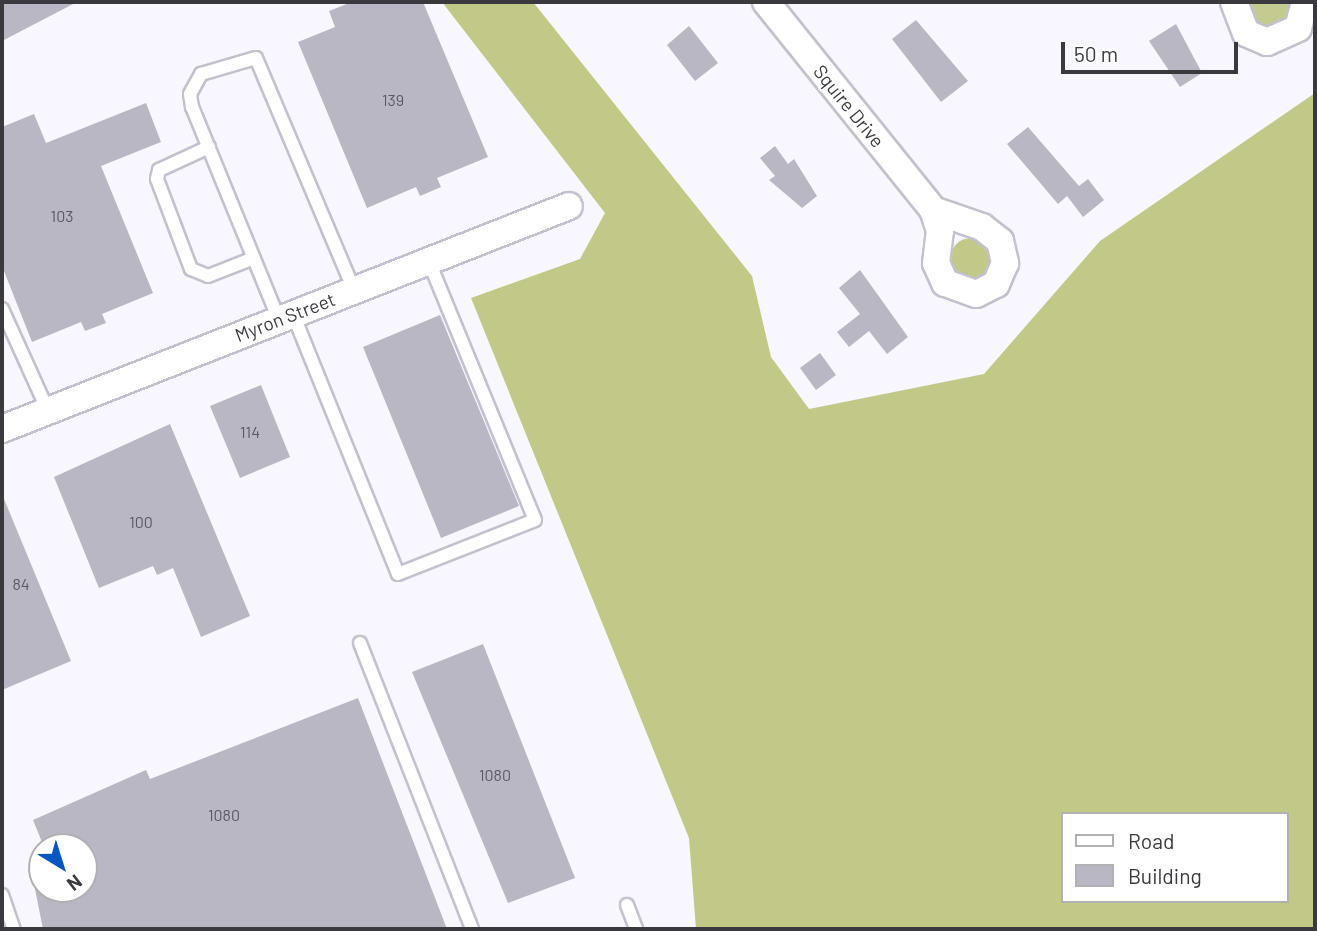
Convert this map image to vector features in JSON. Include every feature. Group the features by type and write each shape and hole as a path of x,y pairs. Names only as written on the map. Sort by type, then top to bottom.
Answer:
{"street":[{"name":"Squire Drive","path":"766,2 933,210"},
{"path":"1234,2 1246,33 1267,42 1298,29 1305,2"},
{"name":"Myron Street","path":"2,429 569,206"}],"lane":[{"path":"354,290 256,58 201,74 194,83 192,107 254,258 286,317 398,574 535,520 429,261"},
{"path":"209,147 159,170 157,179 191,269 208,276 254,258"},
{"path":"2,309 48,411"},
{"path":"360,643 472,929"},
{"path":"2,895 14,929"},
{"path":"627,905 636,929"}],"green space":[{"path":"442,2 533,2 752,276 771,357 809,409 984,374 1100,241 1315,93 1315,929 696,929 689,838 471,298 580,259 605,213"},
{"path":"1248,2 1292,2 1287,21 1267,29 1254,22"},
{"path":"971,238 986,244 992,259 986,274 971,280 956,274 950,259 956,244"}],"building":[{"path":"2,2 77,2 2,41"},
{"path":"352,2 423,2 488,157 437,178 441,187 420,196 416,187 367,208 298,42 335,27 329,11"},
{"path":"916,20 968,81 941,102 892,39"},
{"path":"1176,24 1202,73 1180,87 1149,41"},
{"path":"689,26 718,63 695,81 667,45"},
{"path":"146,103 161,142 101,166 153,293 102,314 106,323 85,331 81,322 32,342 2,266 2,127 34,114 46,143"},
{"path":"1028,127 1079,186 1088,179 1104,200 1083,217 1067,196 1058,204 1007,144"},
{"path":"775,146 788,164 794,159 817,196 802,208 769,180 775,176 760,158"},
{"path":"860,270 908,337 887,354 869,331 849,347 837,332 860,314 839,288"},
{"path":"440,315 519,506 441,538 363,347"},
{"path":"820,353 836,375 816,390 800,368"},
{"path":"261,385 290,457 240,478 210,406"},
{"path":"170,424 250,616 201,637 173,568 157,575 153,566 99,588 54,477"},
{"path":"2,494 71,661 2,690"},
{"path":"483,644 575,878 508,903 412,672"},
{"path":"358,698 447,929 43,929 38,903 98,903 98,833 38,833 33,820 146,770 150,779"}]}
